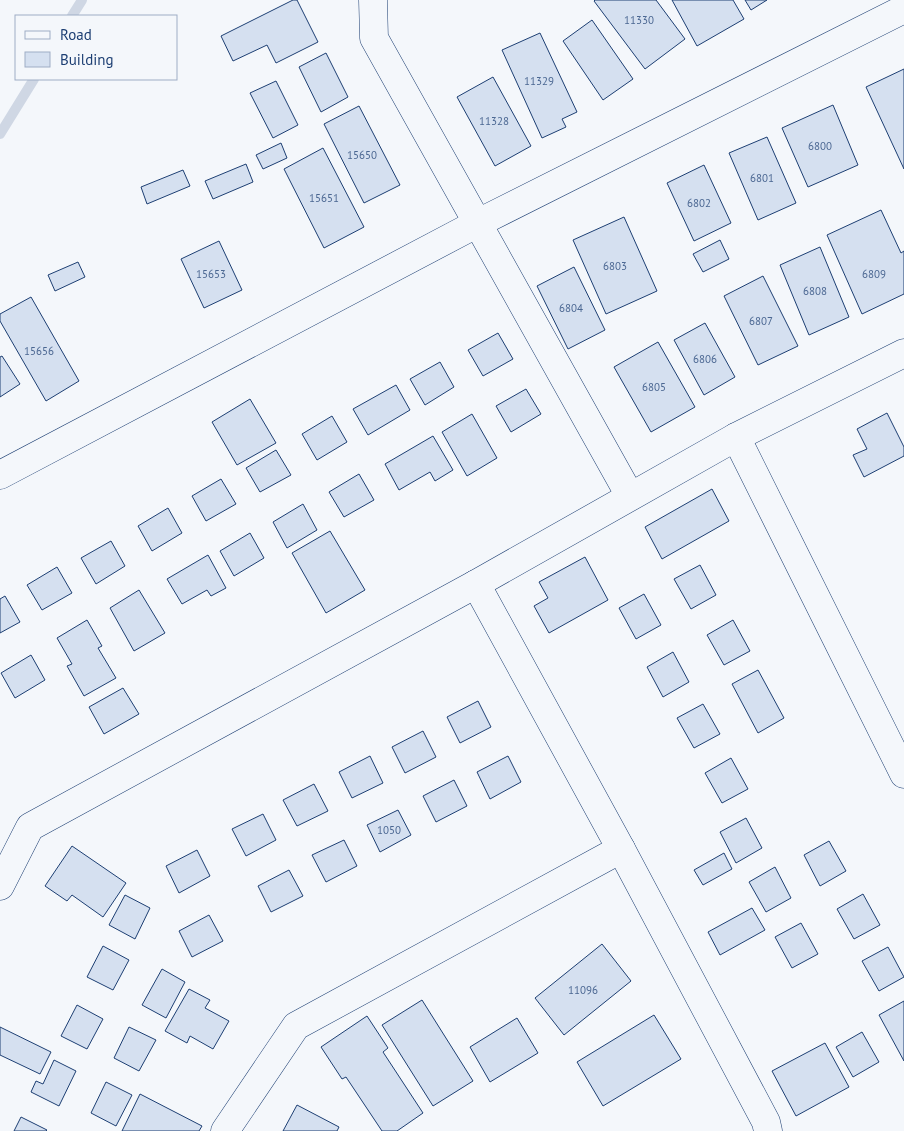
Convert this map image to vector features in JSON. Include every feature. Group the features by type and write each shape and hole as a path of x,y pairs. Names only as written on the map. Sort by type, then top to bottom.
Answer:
{"street":[{"path":"373,0 374,38 630,496"},
{"path":"0,475 478,223 904,9"},
{"path":"0,886 30,827 476,584 736,437 904,353"},
{"path":"736,437 904,774"},
{"path":"476,584 621,849 766,1122 768,1131"},
{"path":"225,1131 296,1026 621,849"}],"building":[{"path":"293,0 297,0 318,42 276,63 267,45 233,61 221,36"},
{"path":"595,0 656,0 685,39 645,69"},
{"path":"672,0 733,0 744,19 697,46"},
{"path":"745,0 767,0 751,10"},
{"path":"592,20 633,79 603,100 563,41"},
{"path":"540,33 577,112 562,119 566,127 542,138 502,50"},
{"path":"326,53 348,97 321,112 299,67"},
{"path":"904,69 904,169 866,87"},
{"path":"493,77 531,146 495,166 457,97"},
{"path":"276,81 298,125 273,138 250,93"},
{"path":"833,105 858,165 808,187 782,128"},
{"path":"359,106 400,185 364,203 324,124"},
{"path":"767,137 796,203 758,220 729,153"},
{"path":"281,143 287,158 263,169 256,155"},
{"path":"323,148 364,227 324,248 284,169"},
{"path":"246,164 253,182 213,199 205,181"},
{"path":"704,165 731,223 694,241 667,183"},
{"path":"183,170 190,186 147,204 141,187"},
{"path":"881,210 901,253 904,251 904,294 862,314 827,235"},
{"path":"624,217 657,291 606,314 573,240"},
{"path":"720,240 729,259 703,272 693,254"},
{"path":"219,241 242,290 204,308 181,259"},
{"path":"820,247 849,317 809,335 780,265"},
{"path":"78,262 85,277 55,291 48,275"},
{"path":"574,267 605,330 568,349 537,286"},
{"path":"763,276 798,346 758,365 724,296"},
{"path":"31,297 79,381 46,401 0,321 0,314"},
{"path":"705,323 735,377 704,395 674,340"},
{"path":"498,333 513,359 483,376 468,350"},
{"path":"658,342 695,407 651,432 614,367"},
{"path":"2,356 20,384 0,397 0,357"},
{"path":"440,362 454,387 425,405 410,379"},
{"path":"396,385 410,410 368,435 353,409"},
{"path":"526,389 541,414 511,432 496,406"},
{"path":"250,399 276,443 237,465 212,422"},
{"path":"887,413 904,447 904,456 864,477 853,455 867,449 857,429"},
{"path":"472,414 497,458 467,476 442,432"},
{"path":"332,416 347,442 317,460 302,434"},
{"path":"433,436 453,470 435,481 430,472 399,490 385,464"},
{"path":"276,450 291,475 260,492 246,468"},
{"path":"359,474 374,500 344,517 329,492"},
{"path":"221,479 236,504 206,521 192,496"},
{"path":"712,489 729,521 662,559 645,527"},
{"path":"303,504 317,530 287,548 273,522"},
{"path":"168,508 182,533 152,551 138,526"},
{"path":"330,531 365,590 326,613 292,553"},
{"path":"250,533 264,558 234,576 220,551"},
{"path":"111,541 125,566 96,584 81,558"},
{"path":"208,555 226,588 211,596 207,590 182,604 167,579"},
{"path":"585,557 608,600 549,633 534,606 548,598 539,582"},
{"path":"700,565 716,595 691,609 674,579"},
{"path":"57,567 72,593 42,610 27,585"},
{"path":"139,590 165,633 134,651 110,608"},
{"path":"644,594 661,625 636,639 619,608"},
{"path":"5,596 20,622 0,633 0,599"},
{"path":"87,620 102,646 98,648 116,678 84,696 67,666 72,664 57,638"},
{"path":"733,620 750,651 724,665 707,635"},
{"path":"673,652 689,682 663,697 647,667"},
{"path":"31,655 45,680 15,698 1,673"},
{"path":"758,670 784,718 758,733 732,684"},
{"path":"123,688 139,714 104,734 89,707"},
{"path":"478,701 491,727 460,743 447,717"},
{"path":"703,704 720,734 694,748 677,718"},
{"path":"423,731 436,757 405,773 392,747"},
{"path":"370,756 383,783 352,798 339,772"},
{"path":"508,756 521,782 490,799 477,772"},
{"path":"731,758 748,789 722,803 705,773"},
{"path":"454,780 467,806 436,822 423,796"},
{"path":"314,784 328,811 297,826 283,800"},
{"path":"398,810 411,835 380,852 367,825"},
{"path":"263,814 276,840 246,856 232,829"},
{"path":"746,818 762,848 736,863 720,832"},
{"path":"344,840 357,866 326,882 312,855"},
{"path":"829,841 846,871 820,886 804,855"},
{"path":"72,846 126,883 103,917 72,895 67,901 45,886"},
{"path":"197,850 210,876 179,893 166,866"},
{"path":"724,853 732,869 703,885 694,870"},
{"path":"775,867 791,898 766,912 749,882"},
{"path":"289,870 303,896 271,912 258,886"},
{"path":"863,894 880,925 854,939 837,909"},
{"path":"125,895 150,908 135,939 109,925"},
{"path":"752,908 765,930 720,955 708,932"},
{"path":"209,915 223,941 192,957 179,931"},
{"path":"801,923 818,954 792,968 775,937"},
{"path":"602,944 631,981 564,1035 535,998"},
{"path":"103,946 129,960 113,990 87,977"},
{"path":"888,947 904,977 879,991 862,961"},
{"path":"162,969 185,982 166,1018 142,1005"},
{"path":"189,989 210,1000 205,1008 229,1021 213,1049 190,1036 187,1043 165,1031"},
{"path":"422,1000 473,1081 433,1106 382,1025"},
{"path":"904,1001 904,1061 879,1015"},
{"path":"77,1005 103,1019 87,1049 61,1036"},
{"path":"654,1015 681,1059 603,1106 577,1062"},
{"path":"367,1016 388,1048 383,1052 423,1113 397,1131 382,1131 346,1077 342,1079 321,1047"},
{"path":"517,1018 538,1053 490,1082 470,1047"},
{"path":"0,1027 51,1052 40,1074 0,1055"},
{"path":"129,1027 156,1040 139,1071 114,1058"},
{"path":"862,1032 879,1062 853,1077 836,1047"},
{"path":"825,1043 849,1087 796,1116 772,1071"},
{"path":"54,1060 76,1071 59,1106 31,1092 36,1081 43,1084"},
{"path":"106,1082 132,1095 116,1126 91,1113"},
{"path":"140,1094 202,1126 199,1131 122,1131"},
{"path":"297,1105 339,1127 337,1131 283,1131"},
{"path":"21,1117 47,1130 14,1131"}],"waterway":[{"path":"73,15 82,0"},
{"path":"0,134 33,80"}]}
